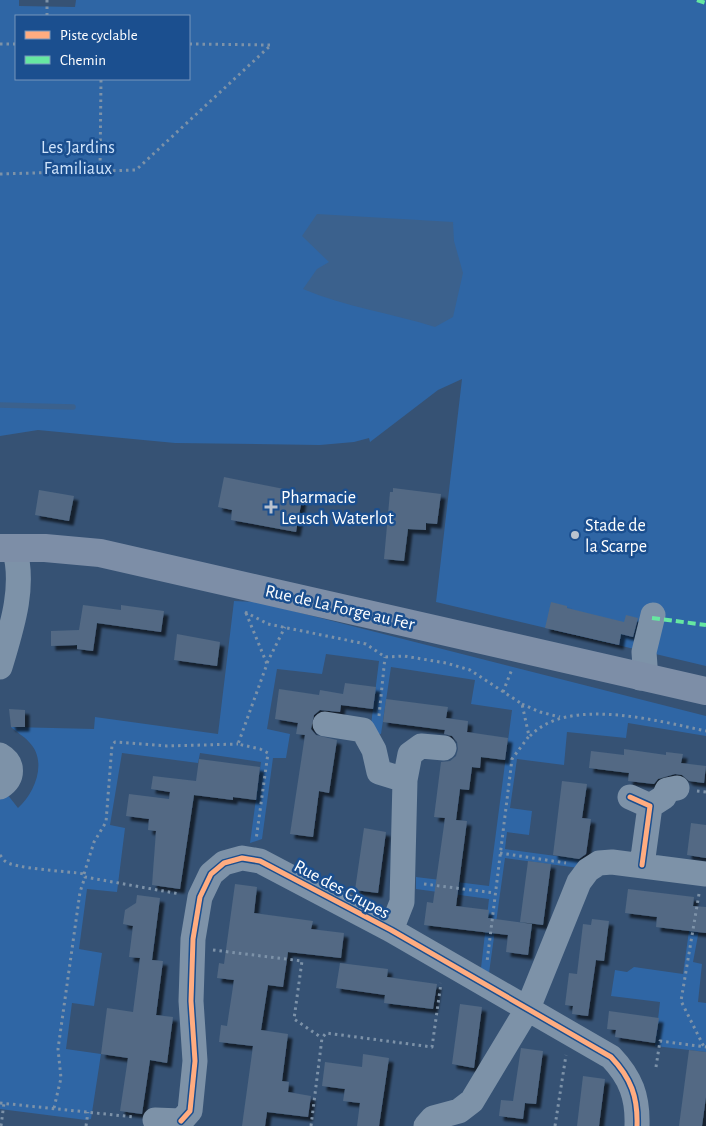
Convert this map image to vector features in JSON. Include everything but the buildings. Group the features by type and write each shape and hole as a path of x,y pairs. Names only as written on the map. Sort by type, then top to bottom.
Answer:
{"main road":[{"name":"Rue de La Forge au Fer","path":"7,548 44,548 100,553 676,686"},
{"path":"676,686 706,691"},
{"path":"676,686 706,696"}],"street":[{"path":"0,667 12,625 18,585 18,560 7,548"},
{"path":"640,678 645,666 644,652 653,615"},
{"path":"324,724 363,730 377,761 405,780"},
{"path":"391,930 402,902 405,780 410,754 421,746 444,748"},
{"path":"0,755 6,759 11,769 8,779 0,786"},
{"path":"642,865 640,802 664,797 667,790 677,788"},
{"name":"Rue des Crupes","path":"190,1119 195,1061 191,1001 193,948 200,898 205,883 211,874 224,863 242,858 260,862 391,930 611,1057 626,1074 633,1087 637,1104 637,1126"},
{"path":"438,1121 459,1111 472,1101 528,1008 564,915 579,882 588,870 599,863 612,862 704,873"},
{"path":"154,1120 190,1119"}],"path":[{"path":"47,0 47,15"},
{"path":"0,44 15,44"},
{"path":"0,174 136,170 271,45 190,44"},
{"path":"100,171 101,80"},
{"path":"243,606 267,664"},
{"path":"238,744 267,664 285,627"},
{"path":"377,761 385,658"},
{"path":"503,692 512,668"},
{"path":"522,704 540,712 560,717 617,713 706,730"},
{"path":"529,736 536,728 560,717"},
{"path":"54,1108 61,1078 59,1040 80,892 94,842 106,822 112,745 115,742 167,746 238,744 260,749 268,753 253,860"},
{"path":"500,854 581,865 588,870"},
{"path":"0,855 5,862 15,865 200,898"},
{"path":"704,873 681,1002 705,1047"},
{"path":"403,881 495,893"},
{"path":"193,948 302,961 294,1019 322,1038"},
{"path":"311,1126 322,1038 326,1033 432,1046 442,976 449,963"},
{"path":"555,1126 564,1056 577,1047 581,1038"},
{"path":"656,1067 660,1041 705,1047"},
{"path":"1,1126 2,1103 154,1120"},
{"path":"86,1126 88,1112"}],"green space":[{"name":"Les Jardins Familiaux","path":"0,0 19,0 19,6 75,7 76,0 706,0 706,666 436,602 462,379 438,390 370,442 369,438 354,442 320,445 175,443 38,430 0,436"},
{"path":"234,601 257,602 706,716 706,736 628,723 626,738 567,732 564,765 517,759 510,808 532,811 529,835 507,832 505,849 585,860 579,868 505,858 489,973 481,968 489,899 416,889 416,877 489,886 512,710 471,704 475,680 391,667 381,734 370,733 379,661 326,654 322,674 277,669 267,729 290,734 286,758 273,758 262,839 250,843 261,762 200,753 198,763 122,753 110,825 125,828 117,892 87,889 79,949 102,953 94,1006 72,1003 66,1049 101,1054 91,1119 86,1120 0,1109 0,799 7,794 18,808 34,786 38,767 38,758 35,750 27,740 11,727 94,729 95,717 218,734"},
{"path":"699,930 693,962 702,964 698,1002 706,1003 706,1052 655,1046 660,1002 611,996 615,970 627,972 634,967 683,974 689,931"}],"shaded area":[{"path":"317,214 453,222 454,241 463,273 453,317 435,327 335,301 303,289 317,269 329,262 302,236"}],"waterway":[{"path":"0,405 73,407"}],"marked path":[{"path":"697,0 706,3"},
{"path":"652,618 706,625"}],"cycle path":[{"path":"630,797 650,806 642,865"},
{"path":"181,1121 190,1111 195,1061 191,1001 193,939 200,897 211,874 224,863 242,858 260,861 391,930 611,1057 624,1073 632,1088 636,1106 637,1126"}],"place":[{"name":"Pharmacie Leusch Waterlot","path":"271,507"},
{"name":"Stade de la Scarpe","path":"575,535"}]}
